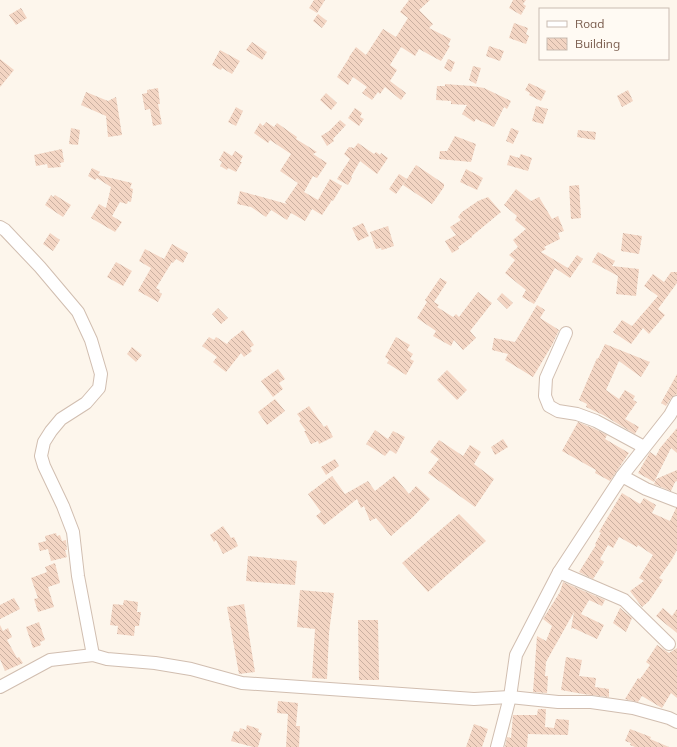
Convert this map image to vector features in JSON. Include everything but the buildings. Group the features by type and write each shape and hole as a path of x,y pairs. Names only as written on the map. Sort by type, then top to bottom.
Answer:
{"street":[{"path":"0,227 5,230 40,267 78,312 90,340 101,374 99,388 86,403 62,419 51,431 44,442 41,456 44,466 64,506 73,532 78,576 93,655"},
{"path":"566,333 546,378 545,396 549,406 558,411 577,414 596,421 644,447"},
{"path":"497,747 510,697 516,655 559,572 622,476 670,415 677,402"},
{"path":"622,476 646,489 677,501"},
{"path":"559,572 624,600 669,644"},
{"path":"0,687 50,660 93,655 107,659 191,669 242,683 474,699 510,697 558,702 591,702 633,708 669,718 677,722"}]}
